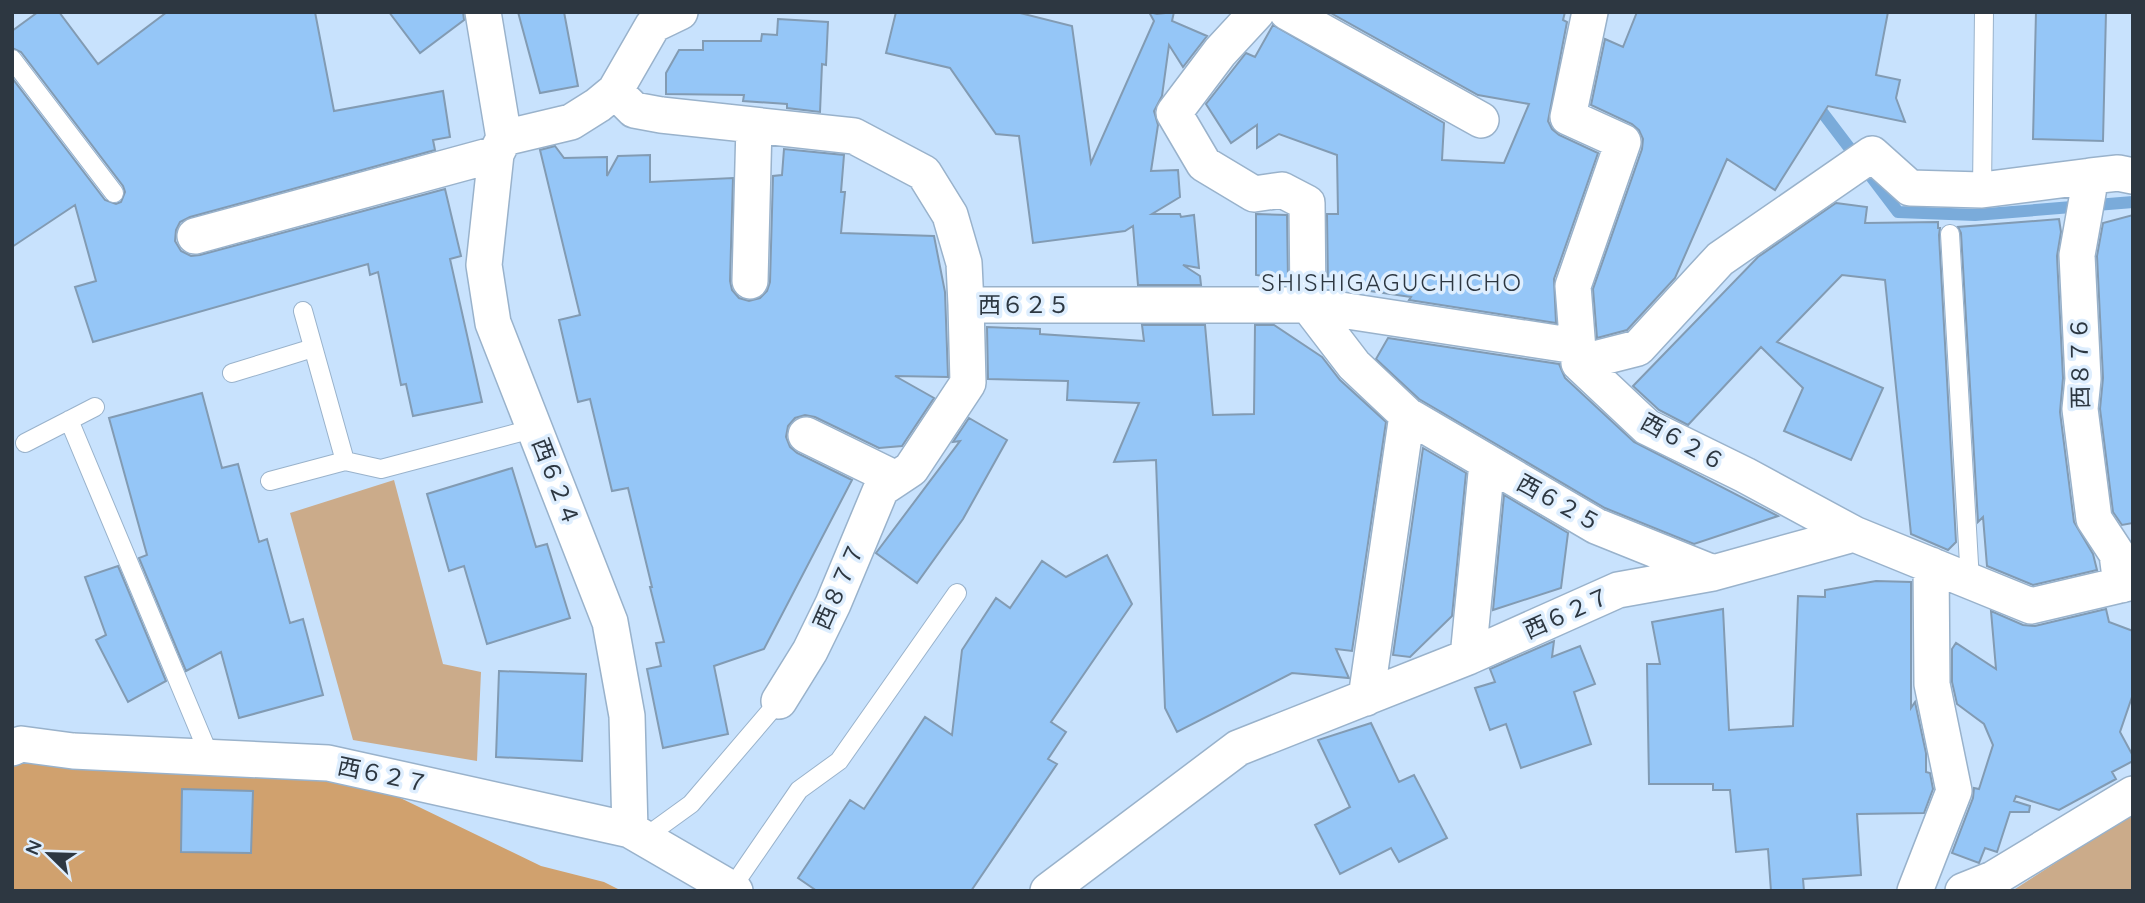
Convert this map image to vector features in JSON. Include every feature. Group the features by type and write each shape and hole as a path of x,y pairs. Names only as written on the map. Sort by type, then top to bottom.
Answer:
{"street":[{"path":"483,12 500,146"},
{"path":"195,236 500,146 571,122 615,91 653,25 680,12"},
{"path":"1257,12 1220,52 1174,113 1204,164 1254,194 1282,190 1307,203 1308,304 1577,355 1638,348 1720,259 1860,162 1910,188 2088,194 2118,173 2133,176"},
{"path":"1577,355 1573,286 1623,142 1568,117 1590,12"},
{"path":"1295,14 1481,120"},
{"name":"西６２５","path":"615,91 634,110 854,136 924,173 950,215 964,263 966,305 1308,304 1354,365 1407,415 1596,526 1713,573"},
{"path":"750,281 754,125"},
{"name":"西６２４","path":"500,146 484,265 493,323 610,622 626,716 637,834"},
{"name":"西８７６","path":"2088,194 2077,255 2083,379 2080,409 2094,519 2117,554 2127,584"},
{"name":"西８７７","path":"779,701 810,651 833,604 881,489 911,469 968,383 966,305"},
{"name":"西６２６","path":"1577,355 1647,427 1745,475 1854,534"},
{"path":"1366,698 1407,415"},
{"path":"806,435 897,479"},
{"path":"1468,657 1487,463"},
{"path":"1854,534 2031,606 2127,584"},
{"name":"西６２７","path":"1048,891 1238,748 1468,657 1618,590 1713,573 1854,534"},
{"path":"1915,891 1954,791 1931,684 1931,565"},
{"name":"西６２７","path":"15,742 73,751 328,763 637,834 733,890"},
{"path":"1963,891 1993,879 2133,794"}],"lane":[{"path":"1982,190 1984,12"},
{"path":"12,59 114,193"},
{"path":"1950,234 1970,581"},
{"path":"303,311 345,461"},
{"path":"232,373 313,348"},
{"path":"25,443 96,407"},
{"path":"69,420 211,757"},
{"path":"270,481 345,461 381,469 536,428"},
{"path":"733,890 799,790 839,761 957,593"},
{"name":"西８７７","path":"637,834 691,804 779,701"}],"shaded area":[{"path":"394,480 443,664 481,672 477,761 353,740 290,513"},
{"path":"12,747 328,763 541,866 604,882 622,891 12,891"},
{"path":"2133,813 2133,891 2012,891"}],"building":[{"path":"38,12 59,12 98,64 167,12 315,12 334,111 443,91 450,137 433,140 435,150 190,217 180,222 175,241 181,251 191,256 200,255 445,189 461,256 450,259 482,402 413,416 406,384 401,385 378,272 370,275 368,264 93,342 75,287 96,281 75,205 12,247 12,78 105,200 116,204 121,202 125,192 21,52 12,48 12,31"},
{"path":"389,12 463,12 464,20 420,53"},
{"path":"518,12 564,12 578,86 540,93"},
{"path":"896,12 1016,12 1072,26 1091,163 1154,21 1149,12 1174,12 1172,21 1207,36 1183,67 1169,45 1162,96 1154,111 1158,125 1151,171 1178,170 1180,197 1152,214 1180,214 1181,217 1194,215 1199,268 1183,265 1200,276 1201,285 1138,285 1133,226 1125,231 1033,243 1019,136 996,134 950,68 886,53"},
{"path":"1329,12 1565,12 1563,20 1567,22 1548,121 1559,135 1598,153 1554,279 1556,323 1328,285 1327,214 1338,214 1337,155 1279,134 1257,148 1257,125 1231,143 1206,104 1246,53 1255,57 1273,25 1444,123 1442,160 1504,163 1529,104 1478,95"},
{"path":"1637,12 1888,12 1876,75 1900,80 1896,98 1905,122 1828,106 1775,190 1727,159 1675,278 1627,330 1597,338 1593,289 1642,149 1643,139 1632,124 1591,105 1605,39 1623,47"},
{"path":"2036,12 2106,12 2103,141 2033,139"},
{"path":"778,19 828,22 826,65 822,64 820,112 787,108 787,104 743,101 744,95 666,94 666,73 679,50 703,50 703,41 761,41 762,34 777,35"},
{"path":"555,146 564,158 607,157 607,176 618,156 650,155 650,182 733,178 730,281 732,290 739,298 749,301 760,298 767,291 770,282 773,176 782,175 784,149 844,155 841,192 845,192 841,233 934,236 945,292 948,377 895,376 934,398 902,446 879,448 815,417 805,415 795,418 788,426 786,437 790,447 797,453 852,480 764,649 714,666 728,734 663,748 647,669 661,666 656,643 664,642 628,488 612,491 590,399 578,402 559,320 580,315 540,150"},
{"path":"1836,203 1867,207 1865,223 1938,222 1940,228 1956,542 1948,550 1911,534 1885,280 1842,275 1777,342 1883,388 1851,460 1784,431 1803,388 1761,347 1688,425 1659,410 1633,386 1758,257"},
{"path":"1256,214 1287,215 1288,280 1256,275"},
{"path":"2133,215 2133,523 2122,525 2113,512 2100,409 2103,378 2097,256 2103,223"},
{"path":"2059,219 2061,232 2057,256 2063,378 2060,412 2074,522 2093,554 2097,570 2033,585 1987,566 1983,517 1978,522 1961,233 1958,227"},
{"path":"1142,325 1205,325 1213,415 1254,414 1255,325 1274,325 1322,357 1340,380 1386,422 1352,651 1336,649 1349,678 1292,673 1177,732 1165,708 1156,460 1114,462 1139,403 1067,400 1068,381 988,379 987,327 1040,329 1040,334 1144,341"},
{"path":"1388,338 1559,364 1565,378 1634,442 1778,516 1694,544 1605,508 1419,399 1376,359"},
{"path":"202,393 222,468 238,464 259,542 267,539 290,623 303,619 323,695 239,718 221,652 186,671 139,558 147,555 109,418"},
{"path":"969,418 1007,440 963,519 917,583 876,553 960,441 953,442"},
{"path":"1423,448 1466,473 1452,616 1410,657 1393,655"},
{"path":"512,468 536,547 547,544 570,618 487,644 464,566 449,571 427,494"},
{"path":"1504,495 1568,533 1561,588 1493,610"},
{"path":"1107,555 1132,604 1051,722 1066,732 1048,759 1057,764 971,891 817,891 798,878 850,800 864,809 925,717 952,735 962,650 996,598 1010,608 1042,561 1066,577"},
{"path":"118,566 166,681 128,702 96,640 106,635 85,577"},
{"path":"1876,581 1911,582 1911,708 1915,702 1926,753 1926,772 1930,773 1933,789 1924,813 1857,814 1861,875 1803,879 1804,891 1771,891 1768,849 1736,852 1730,790 1713,790 1713,784 1649,784 1647,664 1660,664 1652,622 1723,609 1729,730 1793,726 1798,596 1825,597 1825,590"},
{"path":"2106,609 2109,622 2133,631 2133,694 2120,732 2133,761 2112,772 2116,779 2059,810 2016,796 2014,801 2030,806 2029,812 2010,812 1997,852 1985,848 1979,863 1952,853 1973,798 1974,788 1979,789 1993,745 1984,724 1957,704 1952,682 1952,649 1956,643 1996,669 1991,611 2023,625 2035,626"},
{"path":"1554,641 1552,657 1580,646 1595,684 1574,692 1591,744 1521,768 1506,724 1490,730 1475,688 1495,682 1490,669"},
{"path":"499,671 586,674 582,761 496,757"},
{"path":"1371,723 1399,782 1414,775 1447,838 1399,862 1391,848 1340,874 1315,825 1350,807 1318,740"},
{"path":"182,789 253,791 251,853 181,852"}],"waterway":[{"path":"1813,100 1898,212 1975,215 2133,202"}],"district":[{"name":"SHISHIGAGUCHICHO","path":"1392,283"}]}
